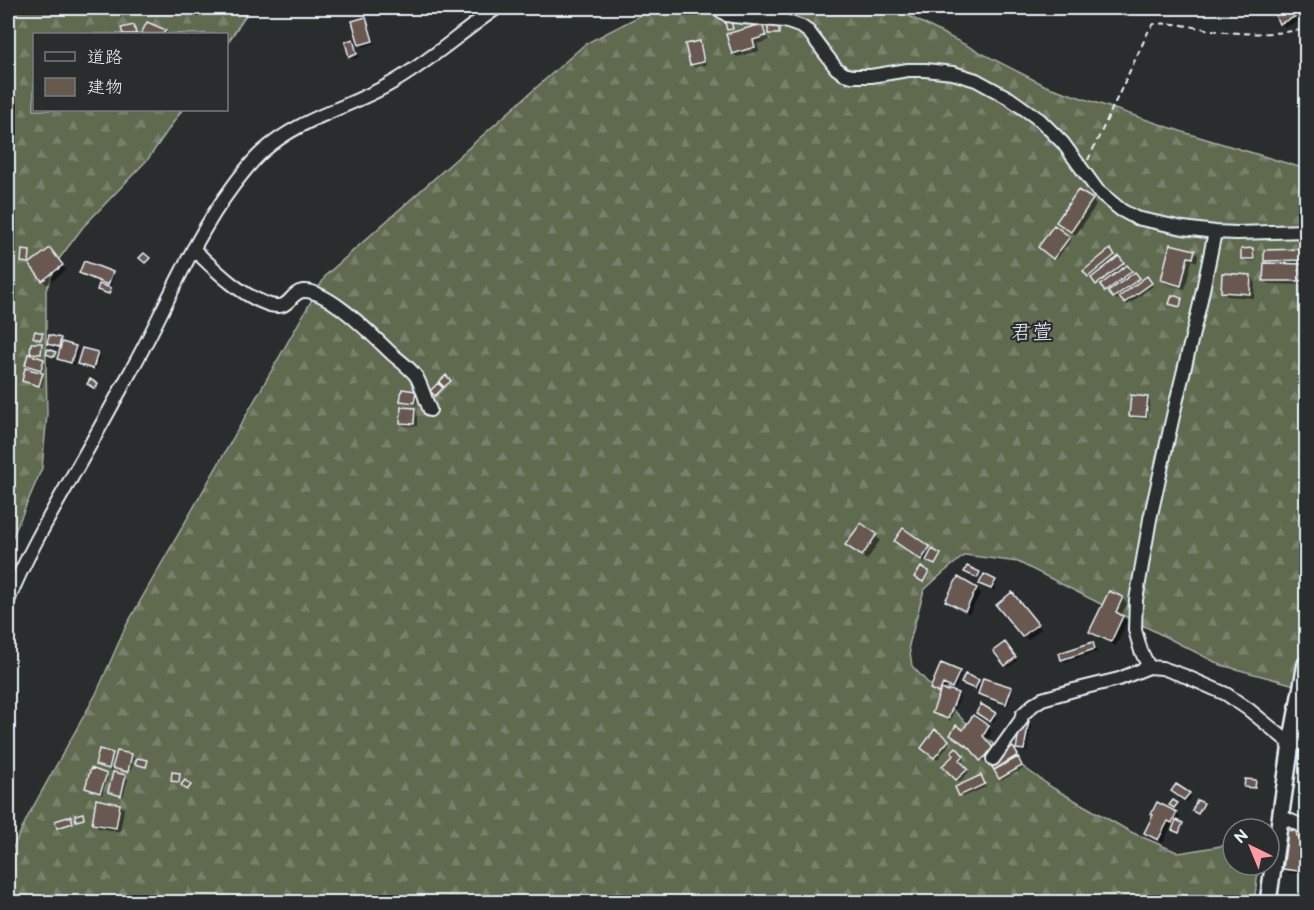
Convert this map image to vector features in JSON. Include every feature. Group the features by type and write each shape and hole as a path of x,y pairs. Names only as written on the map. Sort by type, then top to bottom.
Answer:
{"street":[{"path":"8,601 27,557 136,362 193,249 218,206 246,169 278,139 316,117 362,99 391,84 497,8"},
{"path":"717,8 727,15 785,21 802,27 809,32 844,74 871,76 908,70 925,70 953,73 976,80 1009,98 1040,120 1063,143 1098,191 1120,210 1136,218 1215,232 1306,231"},
{"path":"1149,667 1141,651 1135,630 1136,600 1150,519 1215,232"},
{"path":"193,249 228,280 262,302 284,306 297,293 303,291 322,296 330,301 355,320 415,375 430,410"},
{"path":"1268,903 1280,816 1299,743 1306,664"},
{"path":"993,759 1021,720 1022,715 1042,699 1119,679 1149,667 1174,672 1226,694 1299,743"},
{"path":"1280,816 1306,829"}],"path":[{"path":"1083,170 1150,28 1154,24 1268,33 1306,29"}],"green space":[{"path":"8,8 252,8 228,42 228,33 33,33 33,111 181,111 148,159 83,227 59,259 46,290 47,414 42,468 8,548"},
{"path":"655,8 886,8 909,16 1046,86 1186,133 1306,169 1306,688 1221,665 1018,562 965,555 924,590 909,645 912,666 963,720 1022,766 1053,788 1131,832 1179,853 1221,846 1221,877 1257,877 1254,902 8,902 8,858 28,816 96,694 126,626 326,275 585,44"}],"building":[{"path":"1272,8 1306,8 1306,12 1279,24"},
{"path":"366,17 373,41 359,45 352,21"},
{"path":"730,17 733,29 727,30 724,18"},
{"path":"147,22 166,30 164,33 142,33"},
{"path":"762,24 766,36 753,40 755,47 732,54 726,34"},
{"path":"134,25 136,33 123,33 121,28"},
{"path":"779,25 779,34 768,34 768,26"},
{"path":"353,39 357,54 349,57 345,42"},
{"path":"700,41 704,62 690,65 685,44"},
{"path":"1078,190 1093,199 1071,232 1056,222"},
{"path":"1054,225 1070,237 1053,259 1038,247"},
{"path":"1170,244 1195,250 1193,258 1188,257 1181,286 1161,280"},
{"path":"50,248 63,265 42,281 29,264"},
{"path":"1253,248 1254,259 1241,259 1241,249"},
{"path":"1110,249 1115,255 1088,277 1083,271"},
{"path":"1304,249 1304,260 1264,261 1264,250"},
{"path":"22,250 30,251 29,263 21,262"},
{"path":"144,253 150,258 145,263 139,258"},
{"path":"1119,256 1124,263 1096,285 1091,278"},
{"path":"84,261 113,272 108,285 79,273"},
{"path":"1264,263 1304,264 1303,281 1263,281"},
{"path":"1127,265 1132,271 1105,292 1100,285"},
{"path":"1135,272 1140,278 1113,298 1108,292"},
{"path":"1222,273 1251,275 1250,294 1221,292"},
{"path":"1147,276 1152,283 1124,303 1119,297"},
{"path":"99,284 111,288 109,294 97,290"},
{"path":"1172,295 1182,298 1180,307 1169,304"},
{"path":"35,331 43,333 40,340 33,337"},
{"path":"49,335 61,338 59,347 47,344"},
{"path":"62,342 76,346 71,363 57,359"},
{"path":"31,343 42,343 41,354 30,353"},
{"path":"82,348 98,352 93,369 77,364"},
{"path":"48,349 56,352 54,357 46,354"},
{"path":"28,354 44,359 41,370 25,365"},
{"path":"25,368 43,373 39,386 22,381"},
{"path":"446,375 451,381 444,387 439,382"},
{"path":"90,379 98,384 95,389 87,384"},
{"path":"438,383 443,388 435,396 430,391"},
{"path":"402,389 416,391 414,403 400,401"},
{"path":"1131,395 1148,397 1146,417 1129,416"},
{"path":"401,407 415,408 414,424 400,423"},
{"path":"861,523 877,534 862,556 845,545"},
{"path":"903,528 930,547 921,560 894,541"},
{"path":"932,549 941,554 935,565 926,561"},
{"path":"967,566 980,572 977,578 964,572"},
{"path":"921,567 929,571 923,582 914,577"},
{"path":"984,574 996,580 991,589 979,584"},
{"path":"958,577 977,588 965,611 945,601"},
{"path":"1109,591 1123,597 1116,612 1123,616 1111,642 1089,632"},
{"path":"1012,592 1038,624 1022,637 996,605"},
{"path":"1005,642 1016,657 1005,666 993,651"},
{"path":"1093,642 1095,649 1061,660 1059,653"},
{"path":"941,663 960,671 952,688 943,684 939,693 930,689"},
{"path":"965,674 979,680 975,689 961,683"},
{"path":"983,678 1012,687 1006,704 978,694"},
{"path":"941,689 958,693 948,719 932,713"},
{"path":"981,704 996,713 990,722 976,713"},
{"path":"973,715 989,726 983,736 994,749 980,761 970,748 950,735 956,725 963,730"},
{"path":"1021,720 1029,721 1024,750 1016,749"},
{"path":"935,729 949,740 934,758 921,748"},
{"path":"956,747 964,756 959,760 968,769 956,780 942,766 954,755 951,752"},
{"path":"1013,747 1018,755 994,770 989,762"},
{"path":"99,749 113,753 109,769 95,765"},
{"path":"117,751 132,754 128,772 112,768"},
{"path":"1018,757 1022,766 999,779 994,770"},
{"path":"137,758 148,760 146,767 135,764"},
{"path":"91,768 107,774 100,793 85,788"},
{"path":"113,772 126,775 121,796 108,792"},
{"path":"172,772 180,773 179,782 171,781"},
{"path":"981,775 985,784 959,796 955,787"},
{"path":"1245,779 1256,780 1255,788 1244,787"},
{"path":"185,780 191,785 187,790 181,785"},
{"path":"1176,784 1190,793 1184,800 1171,791"},
{"path":"96,799 120,804 116,828 92,824"},
{"path":"1173,800 1178,803 1174,808 1169,805"},
{"path":"1197,800 1204,803 1198,814 1192,811"},
{"path":"1157,802 1177,812 1172,823 1168,821 1158,840 1144,833"},
{"path":"83,813 84,819 76,821 75,815"},
{"path":"71,816 73,823 57,828 55,821"},
{"path":"1176,820 1183,823 1179,833 1172,830"},
{"path":"1287,830 1296,831 1297,836 1303,838 1304,845 1306,845 1306,872 1283,869"}],"district":[{"name":"君萱","path":"1032,332"}]}
